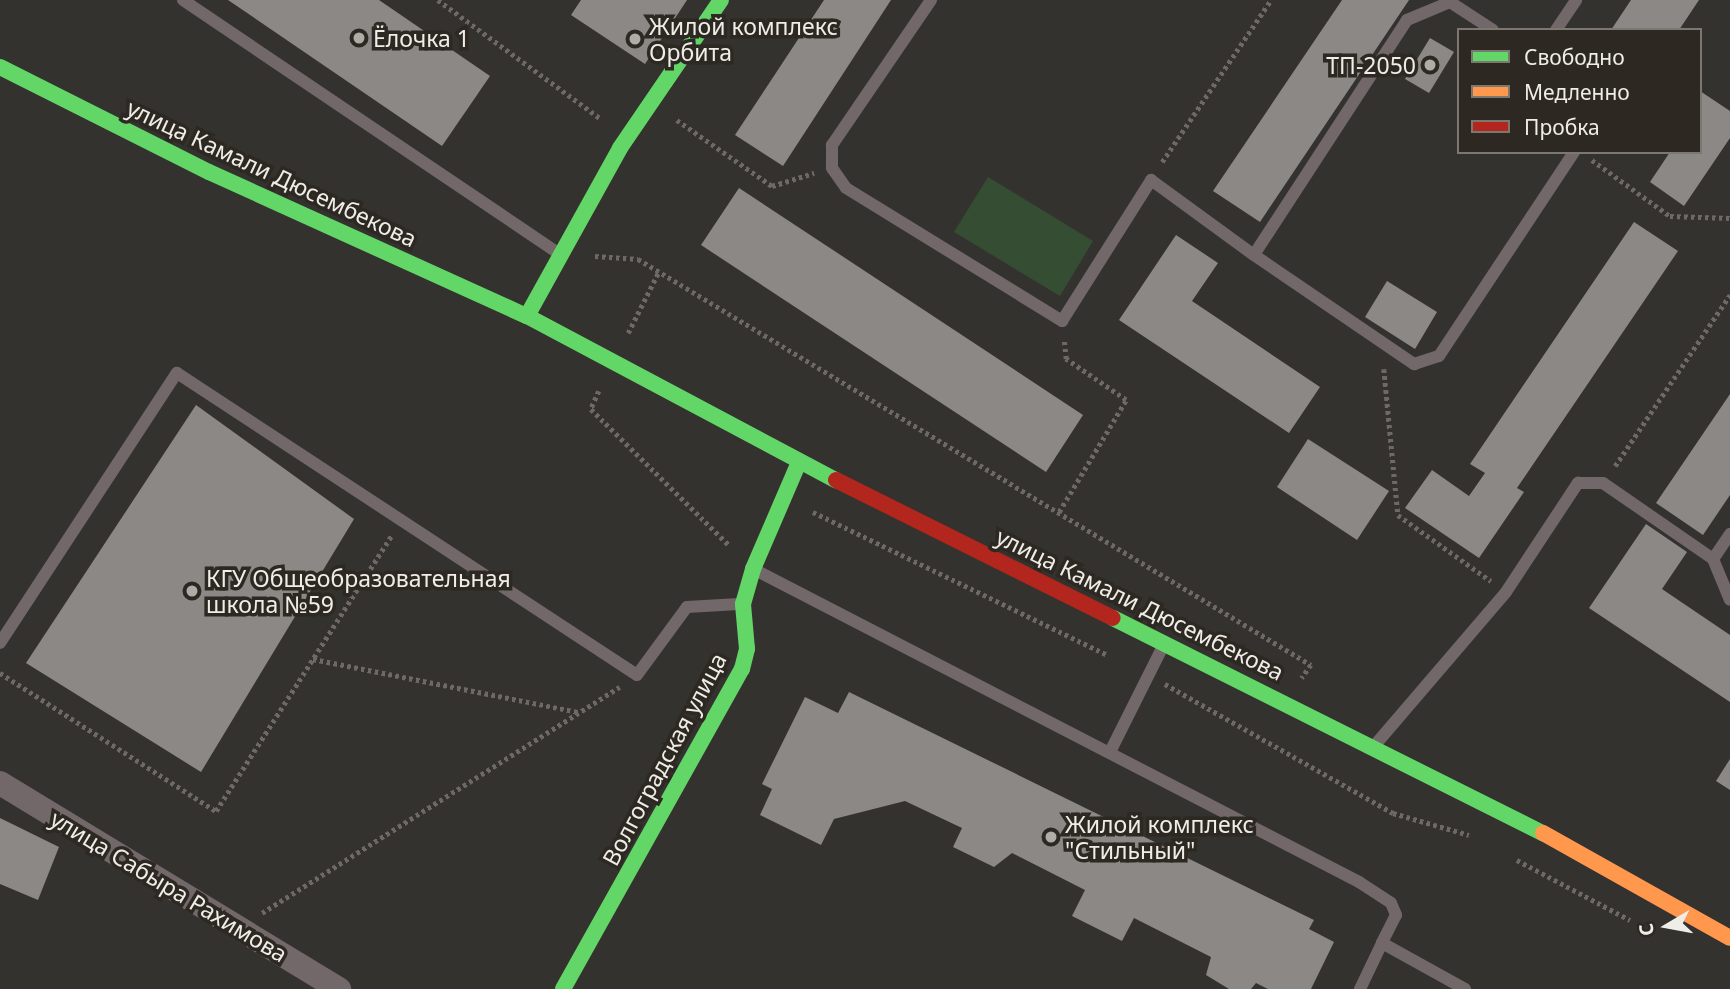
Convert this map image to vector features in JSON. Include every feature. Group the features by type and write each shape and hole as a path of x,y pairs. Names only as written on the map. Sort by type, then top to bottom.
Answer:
{"main road":[{"path":"527,316 559,254 628,139 721,0"},
{"name":"улица Камали Дюсембекова","path":"0,67 209,172 527,316 799,462 1374,745 1595,859 1730,938"},
{"name":"Волгоградская улица","path":"563,989 742,669 747,649 743,604 753,569 799,462"}],"street":[{"name":"улица Сабыра Рахимова","path":"0,783 339,989"}],"lane":[{"path":"183,0 559,254"},
{"path":"931,0 832,145 832,168 846,188 1062,321 1151,180 1382,345 1413,364 1440,356 1573,154"},
{"path":"1557,28 1576,0"},
{"path":"1254,255 1407,20 1450,2 1490,28"},
{"path":"0,643 177,373 637,676 687,607 743,604"},
{"path":"1374,745 1506,592 1578,483 1604,483 1713,559 1730,600"},
{"path":"1713,559 1730,534"},
{"path":"753,569 1110,752 1391,903 1396,915 1360,989"},
{"path":"1110,752 1165,643"},
{"path":"1382,943 1465,989"}],"path":[{"path":"438,0 628,139"},
{"path":"1151,180 1271,0"},
{"path":"652,104 772,186 832,168"},
{"path":"1584,154 1670,216 1730,218"},
{"path":"559,254 638,259 1311,665"},
{"path":"659,271 591,409 753,569"},
{"path":"1604,483 1730,295"},
{"path":"1059,512 1126,400 1066,359 1062,321"},
{"path":"1382,345 1398,515 1506,592"},
{"path":"784,498 1149,676 1393,813 1479,838"},
{"path":"0,673 216,811 401,520"},
{"path":"313,660 580,712"},
{"path":"238,928 637,676"},
{"path":"1516,859 1576,893"}],"green space":[{"path":"988,177 1093,241 1060,296 954,232"}],"building":[{"name":"Ёлочка 1","path":"228,0 379,0 490,76 442,146"},
{"name":"Жилой комплекс Орбита","path":"581,0 687,0 645,64 571,15"},
{"path":"824,0 891,0 783,166 735,135"},
{"path":"1342,0 1409,0 1260,222 1213,191"},
{"path":"1631,0 1699,0 1680,28 1612,28"},
{"name":"ТП-2050","path":"1430,38 1454,52 1429,93 1405,79"},
{"path":"1702,92 1730,111 1730,138 1684,206 1650,182 1669,154 1702,154"},
{"path":"739,188 1083,415 1046,472 701,245"},
{"path":"1634,222 1678,251 1517,488 1524,492 1479,558 1405,508 1432,470 1469,496 1485,473 1470,464"},
{"path":"1176,235 1218,263 1192,301 1320,387 1289,433 1119,320"},
{"path":"1387,281 1437,312 1415,349 1365,317"},
{"path":"1730,394 1730,495 1703,535 1656,503"},
{"name":"КГУ Общеобразовательная школа №59","path":"196,405 354,519 201,772 26,663"},
{"path":"1308,439 1389,491 1357,540 1277,487"},
{"path":"1646,524 1687,552 1662,589 1730,635 1730,702 1589,608"},
{"name":"Жилой комплекс \"Стильный\"","path":"849,692 1314,920 1309,929 1334,942 1311,989 1268,989 1256,983 1251,989 1229,989 1206,975 1211,957 1134,918 1122,941 1072,916 1085,890 1012,853 994,867 953,847 962,828 905,801 834,819 821,845 760,815 772,789 762,784 805,697 838,713"},
{"path":"1730,759 1730,790 1716,781"},
{"path":"0,818 59,847 38,900 0,884"}],"traffic: fast":[{"path":"527,316 620,148 721,0"},
{"path":"0,67 209,172 527,316 836,480"},
{"path":"563,989 742,669 747,649 743,604 753,569 799,462"},
{"path":"1113,618 1543,833"}],"traffic: slow":[{"path":"1543,833 1730,938"}],"traffic: jam":[{"path":"836,480 1113,618"}],"place":[{"name":"Ёлочка 1","path":"359,38"},
{"name":"Жилой комплекс Орбита","path":"635,39"},
{"name":"ТП-2050","path":"1430,65"},
{"name":"КГУ Общеобразовательная школа №59","path":"192,591"},
{"name":"Жилой комплекс \"Стильный\"","path":"1051,837"}]}
